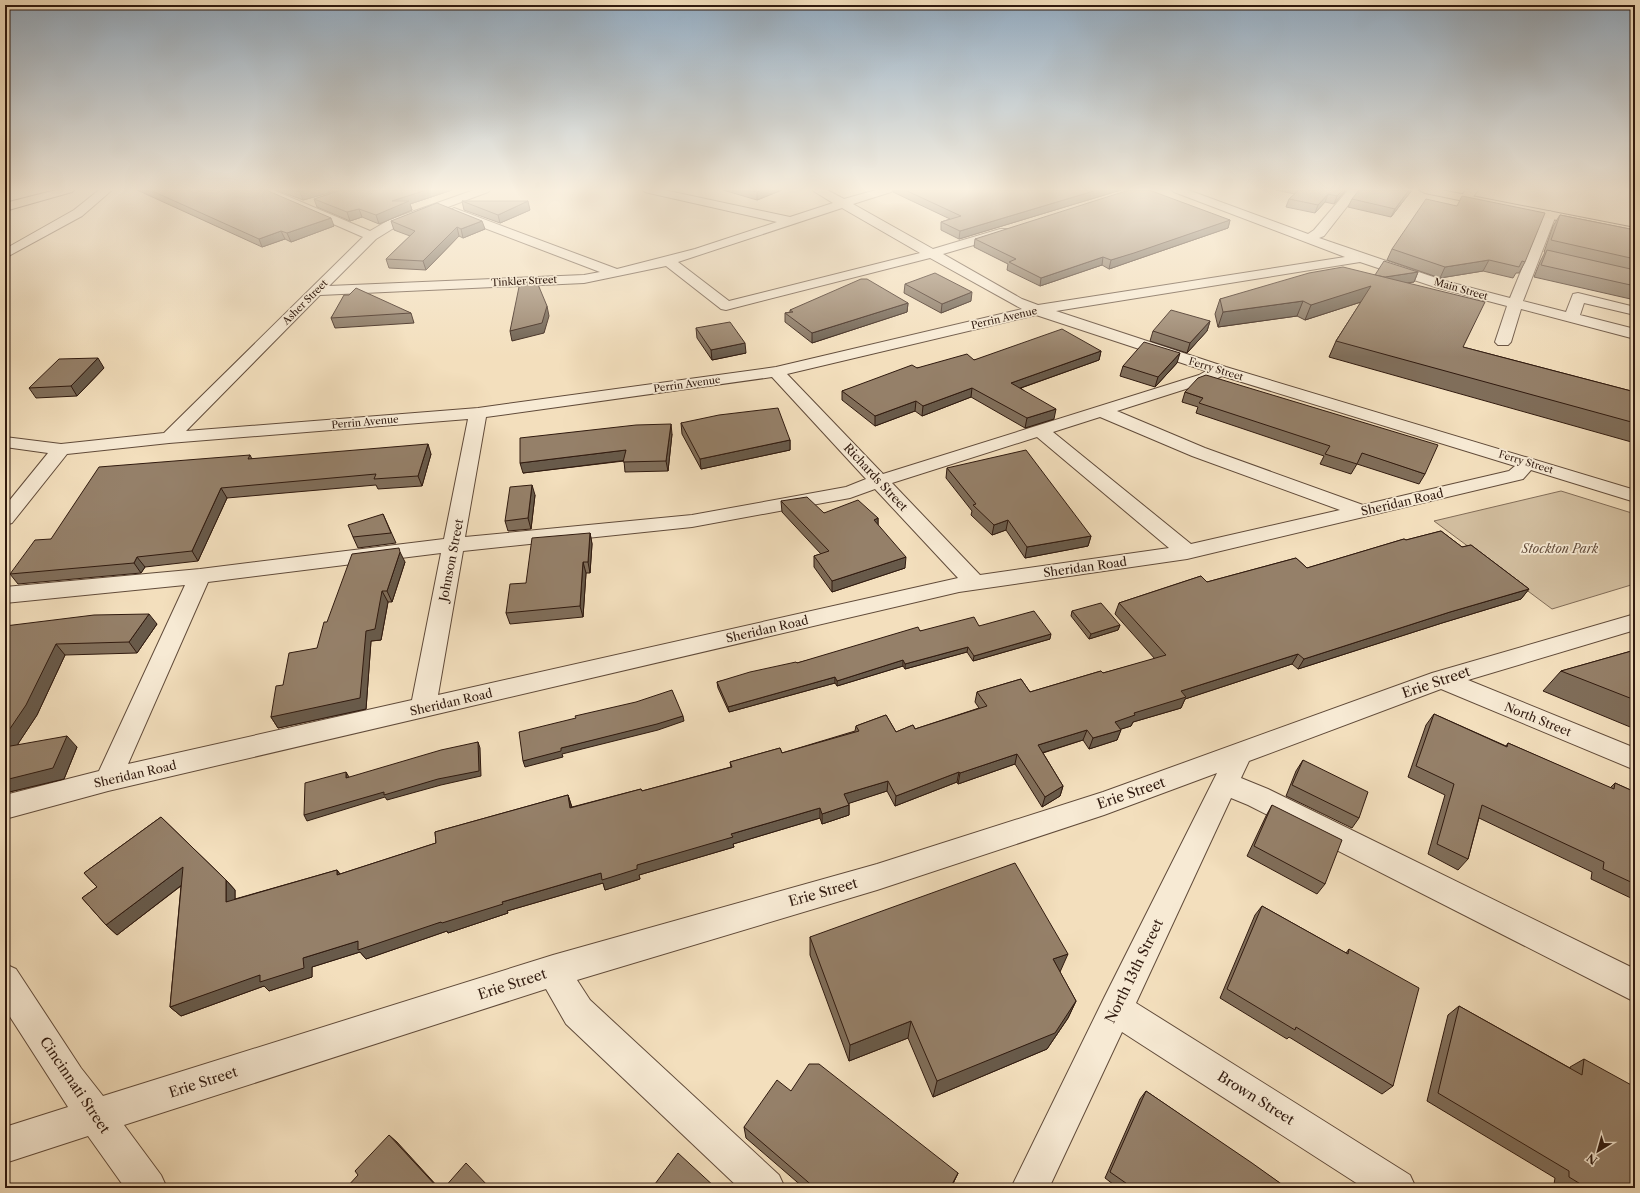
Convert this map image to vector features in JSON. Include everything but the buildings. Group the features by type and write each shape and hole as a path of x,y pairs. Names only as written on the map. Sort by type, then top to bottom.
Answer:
{"street":[{"path":"5,254 20,246"},
{"name":"Asher Street","path":"169,438 362,246"},
{"path":"543,246 618,274"},
{"name":"Tinkler Street","path":"317,291 584,279 618,274 668,261 716,246"},
{"name":"Ferry Street","path":"917,246 1017,302 1037,310 1220,370 1635,496"},
{"path":"668,261 726,306 932,254 958,246"},
{"name":"Main Street","path":"1330,246 1361,258 1440,284 1635,334"},
{"path":"1503,342 1515,304 1538,246"},
{"path":"1535,255 1550,259"},
{"name":"Perrin Avenue","path":"5,442 61,449 169,438 478,413 776,372 1037,310 1361,258"},
{"path":"1572,318 1578,298 1635,311"},
{"path":"5,595 200,576 454,545 692,521 850,492 879,481 1205,378 1220,370"},
{"name":"Richards Street","path":"776,372 975,583"},
{"path":"1102,411 1190,450 1362,511"},
{"name":"Johnson Street","path":"423,708 478,413"},
{"path":"1040,430 1187,552"},
{"path":"5,519 61,449"},
{"name":"Sheridan Road","path":"5,807 108,780 975,583 1187,552 1516,475 1528,463"},
{"path":"108,780 200,576"},
{"name":"Erie Street","path":"5,1145 552,971 877,877 1104,803 1440,679 1635,622"},
{"name":"North Street","path":"1440,679 1635,759"},
{"name":"North 13th Street","path":"1030,1188 1239,754"},
{"path":"1225,784 1258,797 1635,986"},
{"path":"552,971 578,1012 766,1188"},
{"name":"Cincinnati Street","path":"5,980 69,1080 148,1188"},
{"name":"Brown Street","path":"1115,1009 1397,1188"}],"green space":[{"name":"Stockton Park","path":"1561,491 1635,514 1635,582 1631,585 1552,609 1434,521"}]}
